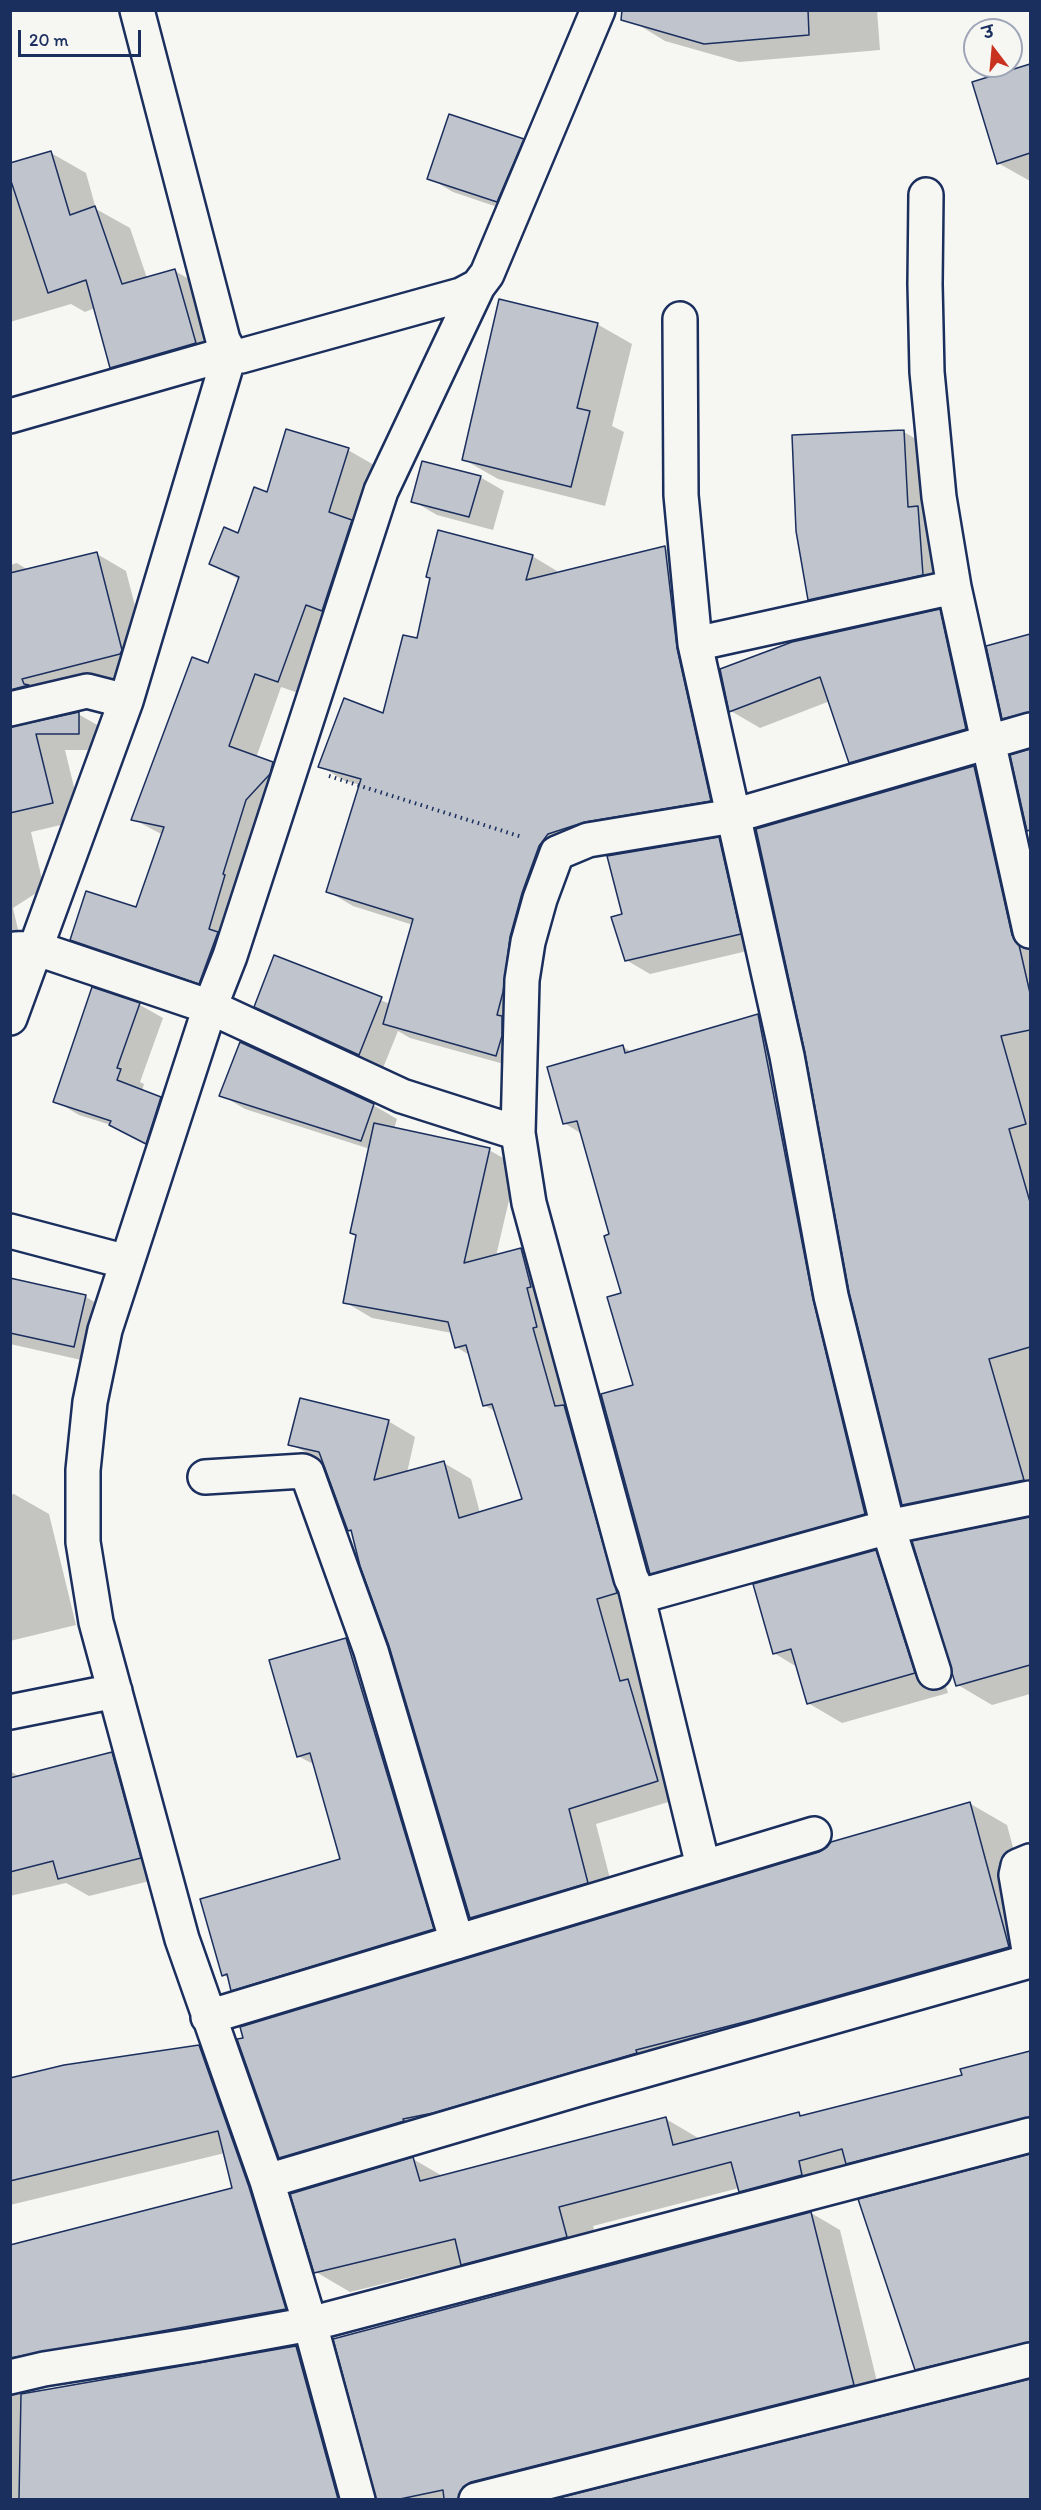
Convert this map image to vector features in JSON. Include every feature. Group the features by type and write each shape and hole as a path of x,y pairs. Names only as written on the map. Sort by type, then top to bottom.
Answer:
{"street":[{"path":"10,1018 23,949 126,701 230,353 223,340 137,10"},
{"path":"358,2499 310,2324 267,2181 182,1939 96,1622 83,1542 83,1470 90,1402 105,1330 210,1007 231,956 381,491 478,286 487,274 598,10"},
{"path":"926,195 927,372 939,497 954,587 1030,931"},
{"path":"10,416 230,353 241,356 461,295 478,286"},
{"path":"680,318 681,495 695,645 787,1056 831,1296 888,1527 934,1672"},
{"path":"695,645 954,587"},
{"path":"10,709 87,691 126,701"},
{"path":"703,1866 635,1586 529,1203 518,1133 522,981 528,942 557,853 562,850 588,840 733,816 1030,730"},
{"path":"23,949 210,1007 402,1096 518,1133"},
{"path":"10,1231 127,1262"},
{"path":"205,1477 303,1471 307,1473 371,1651 457,1942"},
{"path":"635,1586 642,1592 651,1593 888,1527 1030,1498"},
{"path":"10,1712 115,1691"},
{"path":"208,2017 814,1834"},
{"path":"1030,1860 1018,1866 1016,1875 1030,1956"},
{"path":"267,2181 1030,1961"},
{"path":"10,2377 44,2369 310,2324 1030,2134"},
{"path":"476,2499 1030,2360"}],"path":[{"path":"293,764 562,850"}],"building":[{"path":"622,10 808,10 809,35 704,44 621,20"},
{"path":"1030,64 1030,153 997,164 972,82 985,78 1023,78 1023,66"},
{"path":"449,114 524,139 497,202 427,179"},
{"path":"51,151 70,215 95,206 122,284 175,269 196,343 110,368 86,280 48,293 10,178 10,163"},
{"path":"499,299 598,323 577,408 590,411 571,487 462,460"},
{"path":"286,429 349,448 329,512 352,520 322,611 306,605 278,682 255,674 229,746 273,762 270,774 246,800 209,929 218,932 199,984 70,940 86,891 136,907 164,827 131,820 192,657 208,663 239,577 209,564 224,527 238,533 254,487 267,492"},
{"path":"904,430 908,507 918,506 923,575 808,600 796,531 792,435"},
{"path":"422,461 481,476 469,517 411,502"},
{"path":"438,530 533,555 526,580 665,546 677,648 711,801 585,822 548,834 539,846 522,893 510,937 503,992 497,1015 502,1016 502,1036 496,1056 383,1024 413,919 326,892 361,779 318,767 344,698 383,713 403,635 417,638 430,578 426,577"},
{"path":"97,552 122,650 120,654 22,679 24,684 29,685 10,690 10,573"},
{"path":"940,609 966,729 849,763 820,677 729,712 720,669 792,642"},
{"path":"1030,634 1030,712 1002,719 986,646"},
{"path":"79,712 79,734 36,734 53,803 10,813 10,727"},
{"path":"1030,749 1030,830 1027,831 1010,755"},
{"path":"974,766 1012,935 1019,945 1030,993 1030,1030 1001,1036 1026,1124 1009,1129 1030,1202 1030,1347 989,1359 1024,1480 902,1505 849,1292 805,1053 756,829"},
{"path":"719,837 741,934 625,961 611,917 622,914 607,856"},
{"path":"274,955 382,997 359,1055 254,1007"},
{"path":"92,987 140,1003 117,1068 121,1069 117,1080 161,1097 146,1144 109,1125 111,1121 53,1102"},
{"path":"758,1014 813,1299 865,1514 650,1574 601,1394 633,1385 607,1297 621,1293 604,1236 609,1234 577,1121 563,1124 547,1067 623,1045 625,1053"},
{"path":"240,1042 374,1104 361,1141 219,1096"},
{"path":"374,1123 490,1148 464,1263 521,1248 531,1287 527,1288 537,1327 533,1328 555,1406 564,1405 617,1593 597,1599 620,1681 628,1679 658,1781 569,1809 588,1883 470,1918 389,1646 360,1566 351,1530 348,1531 319,1452 288,1445 300,1398 389,1420 374,1480 444,1461 459,1518 522,1499 492,1404 483,1406 466,1345 455,1348 448,1322 343,1303 356,1235 350,1233"},
{"path":"10,1278 86,1295 74,1347 10,1333"},
{"path":"1030,1517 1030,1665 956,1686 912,1541"},
{"path":"876,1550 915,1673 807,1704 791,1649 773,1654 753,1584"},
{"path":"346,1638 434,1929 231,1991 227,1974 222,1976 200,1899 340,1859 310,1753 297,1757 269,1660"},
{"path":"112,1752 141,1858 58,1879 53,1861 10,1872 10,1778"},
{"path":"970,1802 1009,1947 756,2019 636,2050 637,2053 433,2113 403,2119 404,2121 279,2158 237,2039 243,2038 240,2027 819,1852 831,1842"},
{"path":"199,2045 249,2187 286,2309 10,2358 10,2245 232,2188 218,2131 10,2181 10,2078 64,2065"},
{"path":"1030,2051 1030,2117 846,2164 842,2149 799,2161 802,2175 739,2192 731,2162 559,2207 567,2237 461,2265 455,2239 314,2273 290,2194 413,2157 420,2181 666,2117 673,2145 799,2112 800,2116 962,2075 960,2069"},
{"path":"1030,2154 1030,2342 915,2370 858,2199"},
{"path":"811,2212 854,2385 471,2482 463,2487 458,2499 444,2499 443,2490 400,2499 376,2499 333,2339"},
{"path":"296,2346 338,2499 19,2499 21,2394"},
{"path":"1030,2379 1030,2499 555,2499"}]}
